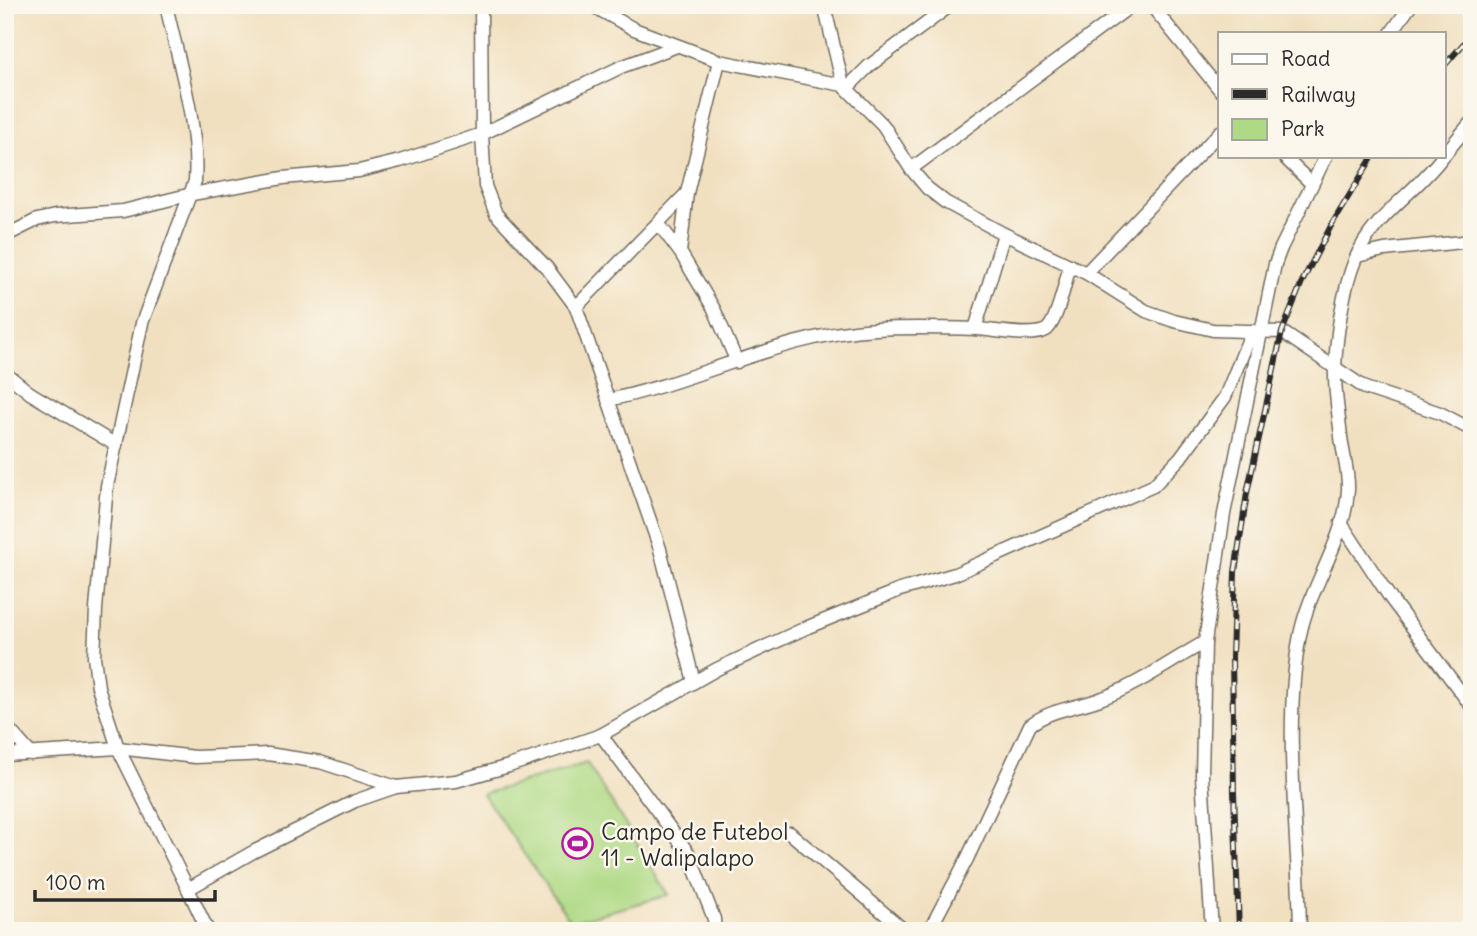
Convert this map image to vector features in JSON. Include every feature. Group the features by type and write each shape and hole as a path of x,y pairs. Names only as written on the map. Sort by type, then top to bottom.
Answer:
{"street":[{"path":"166,5 197,159 192,194 142,323 107,486 94,657 97,687 118,748 208,931"},
{"path":"481,5 481,134 485,186 496,214 547,268 576,307 660,550 694,682"},
{"path":"591,5 634,29 719,61 845,87"},
{"path":"824,5 845,87 883,125 911,169 927,188 945,202 1086,273 1146,311 1213,330 1282,332 1365,388 1440,414 1472,430"},
{"path":"845,87 951,5"},
{"path":"911,169 1132,5"},
{"path":"1151,5 1218,88"},
{"path":"1392,32 1411,5"},
{"path":"5,236 37,220 123,211 192,194 283,178 359,171 400,161 481,134 621,67 677,46"},
{"path":"680,252 687,193 719,61"},
{"path":"1446,153 1472,121"},
{"path":"1086,273 1218,134"},
{"path":"1285,158 1312,184"},
{"path":"1212,931 1202,776 1205,642 1224,514 1257,330 1280,248 1325,158"},
{"path":"1300,931 1292,750 1293,702 1300,635 1346,508 1348,487 1335,370 1349,274 1357,256 1392,206 1442,158"},
{"path":"576,307 687,193"},
{"path":"657,223 680,252 714,309 737,362"},
{"path":"975,329 1004,234"},
{"path":"1357,256 1384,250 1472,241"},
{"path":"608,400 645,392 802,340 847,331 975,329 1032,333 1049,328 1053,322 1070,265"},
{"path":"188,890 253,852 343,806 396,787 456,781 601,735 717,669 808,627 900,590 955,574 1153,486 1180,458 1226,397 1257,330"},
{"path":"5,373 30,393 116,445"},
{"path":"1341,523 1406,621 1472,707"},
{"path":"929,931 967,859 1030,725 1040,717 1101,699 1121,690 1205,642"},
{"path":"5,725 31,754"},
{"path":"601,735 689,854 714,919 715,931"},
{"path":"5,755 118,748 195,757 268,754 320,762 396,787"},
{"path":"790,833 905,931"}],"green space":[{"name":"Campo de Futebol 11 - Walipalapo","path":"587,763 669,895 571,922 483,794"}],"railway":[{"path":"1446,64 1472,34"},
{"path":"1239,931 1232,656 1235,572 1247,493 1282,332 1302,282 1332,224 1372,158"}],"place":[{"name":"Campo de Futebol 11 - Walipalapo","path":"578,844"}]}
